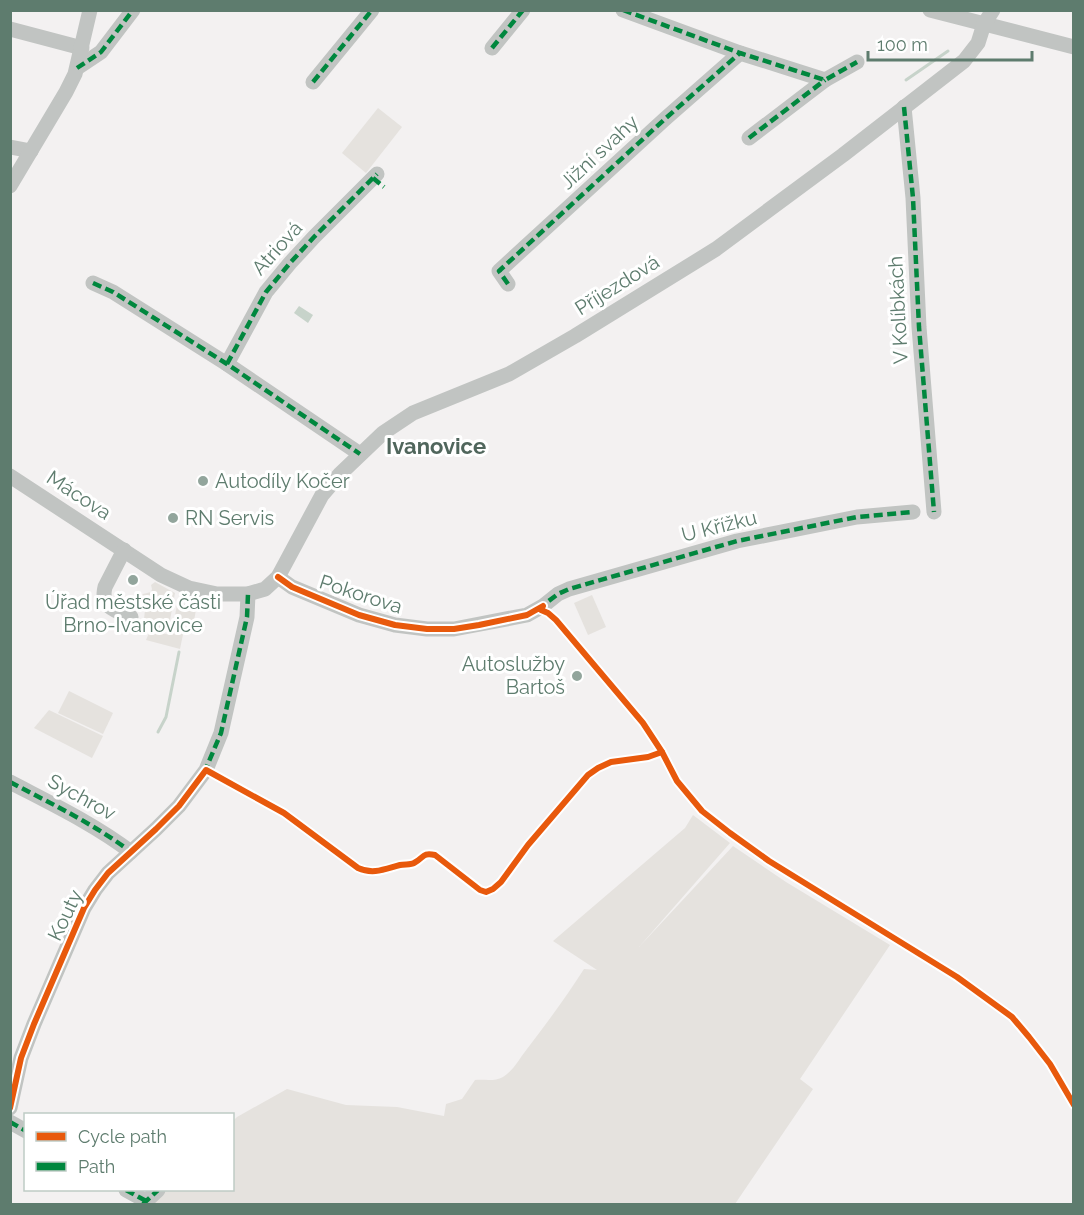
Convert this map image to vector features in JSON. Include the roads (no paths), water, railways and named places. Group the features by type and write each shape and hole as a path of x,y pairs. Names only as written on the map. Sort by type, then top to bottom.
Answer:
{"street":[{"path":"10,186 66,92 77,68 90,10"},
{"path":"77,68 101,52 133,10"},
{"path":"313,82 372,10"},
{"path":"623,10 740,53 825,80"},
{"path":"930,10 1074,47"},
{"name":"Příjezdová","path":"278,577 322,495 340,474 383,433 413,413 509,374 716,249 843,155 964,61 978,43 984,24 993,10"},
{"path":"492,48 520,11"},
{"path":"10,29 82,48"},
{"name":"Jižní svahy","path":"508,284 499,271 740,53"},
{"path":"748,138 825,80 857,62"},
{"name":"V Kolíbkách","path":"904,107 913,198 919,327 934,512"},
{"path":"10,147 32,151"},
{"name":"Atriová","path":"227,364 266,292 290,263 378,180"},
{"path":"93,283 112,292 227,364 360,454"},
{"name":"Mácova","path":"10,476 161,575 189,588 217,594 248,594 265,589 278,577"},
{"name":"U Křížku","path":"543,606 558,594 569,589 737,541 857,517 914,512"},
{"path":"123,550 105,587 104,600 107,606 131,617"},
{"name":"Pokorova","path":"278,577 292,587 359,615 394,625 427,629 454,629 479,625 527,615 543,606"},
{"name":"Kouty","path":"10,1108 21,1058 84,908 108,873 179,806 206,770 221,733 247,617 248,594"},
{"name":"Sychrov","path":"10,782 83,820 131,852"},
{"path":"10,1122 24,1130"},
{"path":"127,1191 144,1203 157,1191"}],"waterway":[{"path":"906,80 948,51"},
{"path":"158,732 166,717 179,652"}],"place":[{"name":"Autodíly Kočer","path":"203,481"},
{"name":"RN Servis","path":"173,518"},
{"name":"Úřad městské části Brno-Ivanovice","path":"133,580"},
{"name":"Autoslužby Bartoš","path":"577,676"}],"district":[{"name":"Ivanovice","path":"436,446"}]}
